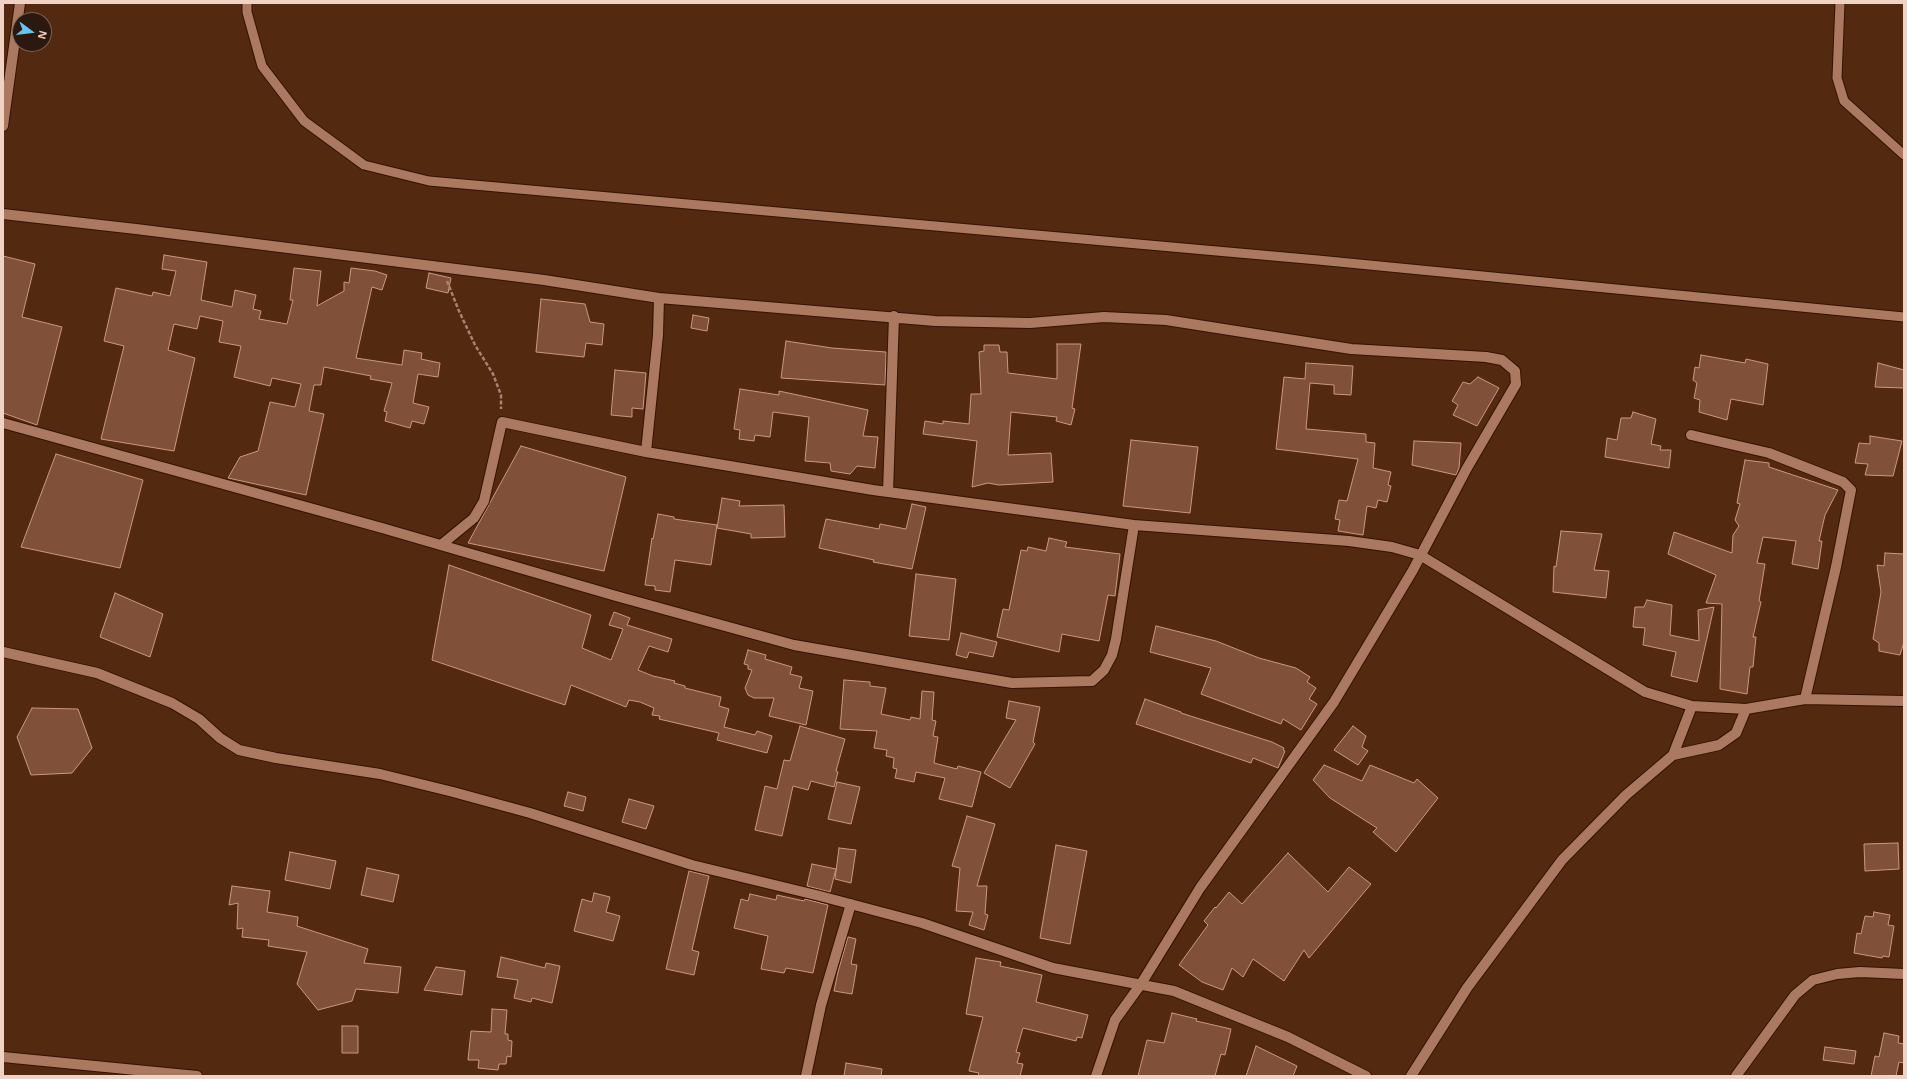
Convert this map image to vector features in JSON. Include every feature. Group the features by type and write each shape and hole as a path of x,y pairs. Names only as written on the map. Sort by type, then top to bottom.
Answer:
{"street":[{"path":"3,126 20,3"},
{"path":"3,214 544,280 659,298 894,316 935,321 1030,323 1104,317 1166,320 1351,349 1486,357 1502,360 1515,371 1516,384 1467,468 1420,555 1334,702 1200,888 1141,984 1115,1020 1096,1076"},
{"path":"646,452 658,335 659,298"},
{"path":"888,492 894,316"},
{"path":"441,545 474,518 484,502 502,422 646,452 888,492 1134,525 1349,541 1392,547 1420,555 1645,692 1692,706 1746,709 1805,699 1904,701"},
{"path":"3,423 794,645 1012,683 1092,680 1104,670 1112,655 1116,639 1134,525"},
{"path":"1691,436 1769,453 1843,482 1851,490 1836,567 1805,699"},
{"path":"3,652 97,673 172,703 199,719 220,738 239,750 276,758 380,774 439,789 530,814 692,866 851,904 958,934 1053,968 1174,991 1217,1007 1288,1037 1366,1076"},
{"path":"1411,1076 1467,988 1562,860 1626,795 1672,755 1692,706"},
{"path":"1672,755 1720,745 1736,733 1746,709"},
{"path":"806,1076 821,1005 851,904"},
{"path":"1736,1076 1795,995 1813,980 1837,974 1860,972 1904,974"},
{"path":"3,1058 197,1076"}],"lane":[{"path":"247,3 247,12 262,66 304,121 364,165 429,181 1318,260 1904,317"},
{"path":"1840,3 1837,78 1844,101 1904,155"}],"path":[{"path":"442,267 459,312 475,345 493,374 501,396 502,422"}],"building":[{"path":"164,255 207,262 201,300 232,307 235,290 256,295 253,309 261,311 259,319 287,324 293,300 290,300 294,268 321,271 317,306 344,291 344,282 349,283 351,268 375,271 387,275 382,290 372,287 356,358 402,365 404,350 422,353 421,359 440,363 438,377 418,374 413,403 429,407 424,424 412,421 410,428 385,421 387,412 384,411 392,383 370,379 371,376 324,367 321,385 314,385 309,411 324,414 306,495 228,478 240,457 258,451 270,402 295,407 301,384 272,378 270,386 234,377 241,346 219,342 223,321 200,316 197,329 174,324 168,350 195,358 174,451 101,439 124,346 104,341 116,288 152,296 153,292 170,296 176,271 162,269"},
{"path":"3,256 35,264 22,317 62,327 37,425 3,413"},
{"path":"429,273 451,278 448,293 426,288"},
{"path":"541,299 585,304 590,322 604,324 602,345 586,343 584,357 536,352"},
{"path":"693,315 709,318 707,331 691,328"},
{"path":"786,341 832,348 886,352 885,385 781,378"},
{"path":"1057,344 1081,344 1072,408 1075,409 1071,425 1056,421 1057,417 1011,412 1008,455 1051,453 1053,482 999,485 988,483 972,487 977,441 923,434 925,421 943,424 943,421 969,424 971,394 981,394 979,352 984,351 984,345 999,345 1000,352 1007,352 1008,373 1057,379"},
{"path":"1701,355 1745,363 1746,359 1768,364 1763,405 1731,399 1727,420 1699,412 1700,400 1694,398 1697,383 1693,380 1695,367 1699,368"},
{"path":"1306,363 1353,366 1351,395 1334,394 1334,385 1310,383 1306,429 1366,434 1366,442 1375,443 1373,468 1391,472 1388,485 1391,486 1387,502 1378,500 1376,508 1367,506 1363,535 1338,531 1340,520 1335,519 1339,500 1347,501 1358,459 1276,449 1284,377 1305,379"},
{"path":"1878,363 1904,370 1904,388 1875,387"},
{"path":"615,370 646,373 643,409 632,408 632,417 611,415"},
{"path":"1478,377 1499,388 1477,426 1453,415 1458,405 1452,401 1463,382 1470,384"},
{"path":"740,389 779,395 779,391 868,410 863,436 878,437 875,468 857,466 850,474 831,471 830,463 805,461 809,417 773,412 770,437 755,435 754,441 739,439 740,430 734,429"},
{"path":"1633,412 1656,419 1651,444 1661,446 1660,450 1671,450 1669,468 1605,457 1607,438 1617,440 1621,418 1631,418"},
{"path":"1870,436 1902,441 1893,476 1865,475 1868,464 1855,463 1859,443 1870,444"},
{"path":"1131,440 1198,447 1190,513 1123,506"},
{"path":"1414,441 1461,443 1459,468 1456,475 1412,465"},
{"path":"521,446 626,477 604,571 468,543"},
{"path":"56,454 143,480 120,568 21,547"},
{"path":"1745,460 1769,463 1769,467 1838,490 1825,515 1819,541 1822,541 1818,569 1792,564 1796,541 1763,537 1757,563 1765,564 1759,601 1761,602 1753,637 1756,637 1753,667 1750,667 1747,694 1720,689 1722,604 1706,603 1716,575 1668,554 1674,532 1732,553 1733,535 1739,526 1735,520 1740,504 1737,503"},
{"path":"722,498 740,501 739,506 784,505 785,537 751,538 751,534 717,528"},
{"path":"912,504 926,507 912,569 873,562 874,560 819,548 826,519 879,529 880,524 906,529"},
{"path":"658,514 674,517 674,519 717,525 711,565 675,560 670,592 655,590 655,586 645,585 652,538 653,539"},
{"path":"1561,531 1602,534 1594,570 1609,571 1606,598 1553,592 1554,566 1556,567"},
{"path":"1049,538 1067,542 1065,547 1120,554 1115,596 1108,595 1099,641 1062,634 1059,652 997,637 1003,609 1009,610 1021,550 1027,551 1028,547 1046,551"},
{"path":"1885,553 1904,554 1904,642 1900,655 1879,651 1879,643 1873,639 1881,592 1877,565 1884,566"},
{"path":"449,565 591,615 582,648 611,660 623,629 609,625 614,612 630,618 627,625 672,639 668,652 649,646 638,670 653,676 675,681 674,683 685,686 685,688 721,697 719,706 729,709 724,727 755,735 757,731 772,736 767,753 717,740 719,733 659,719 660,716 652,715 654,708 640,702 629,700 626,707 571,685 565,705 432,660"},
{"path":"916,574 956,579 949,640 909,636"},
{"path":"115,593 163,614 150,657 100,637"},
{"path":"1647,600 1672,605 1670,635 1699,641 1698,610 1714,607 1697,682 1671,676 1676,652 1643,645 1645,628 1633,627 1635,607 1644,607"},
{"path":"1156,626 1216,641 1259,658 1296,668 1310,677 1307,682 1316,688 1309,699 1317,704 1301,730 1283,719 1281,724 1201,694 1211,668 1150,652"},
{"path":"961,633 997,642 993,657 969,652 967,658 956,655"},
{"path":"748,650 766,655 765,659 792,667 790,674 802,677 799,688 813,691 806,725 769,716 774,698 754,698 748,695 745,688 752,670 748,669 748,665 744,664"},
{"path":"844,680 870,682 870,686 886,688 881,714 910,720 911,717 920,719 922,691 934,692 932,720 936,721 933,736 938,737 934,763 957,769 958,766 981,772 972,807 939,799 945,778 916,772 914,782 895,778 897,769 893,768 894,758 886,756 887,750 874,748 877,731 840,729"},
{"path":"1145,699 1181,713 1272,742 1284,748 1283,750 1285,751 1278,768 1253,758 1251,763 1136,724"},
{"path":"1009,701 1040,707 1033,742 1035,744 1010,788 984,773 1016,720 1006,718"},
{"path":"32,708 78,709 92,748 72,773 31,775 17,737"},
{"path":"800,726 845,739 836,771 838,772 834,787 811,781 808,790 793,786 782,836 755,830 765,786 777,789 784,760 790,761"},
{"path":"1353,726 1366,736 1362,747 1368,751 1358,765 1334,750"},
{"path":"1324,765 1362,781 1370,765 1414,783 1417,779 1438,798 1396,852 1373,832 1377,828 1330,798 1313,780"},
{"path":"837,782 860,787 851,824 828,819"},
{"path":"568,792 586,797 583,811 564,806"},
{"path":"629,799 654,806 646,829 622,822"},
{"path":"967,816 995,824 977,886 987,886 985,914 988,915 984,930 969,925 973,912 956,911 960,868 952,866"},
{"path":"1898,843 1899,869 1865,871 1864,844"},
{"path":"1056,845 1087,851 1070,944 1040,938"},
{"path":"839,848 856,850 851,883 835,879"},
{"path":"290,852 336,861 330,889 285,880"},
{"path":"1288,853 1328,892 1349,867 1371,884 1309,958 1304,950 1284,981 1253,959 1243,977 1232,968 1223,990 1202,982 1179,965 1208,925 1204,921 1229,892 1242,904"},
{"path":"812,864 836,869 830,892 807,886"},
{"path":"367,868 399,875 393,902 361,895"},
{"path":"689,871 709,876 692,950 699,952 694,975 666,969"},
{"path":"232,886 270,891 267,912 298,917 297,926 368,949 364,963 401,967 398,993 356,989 352,1001 318,1010 297,984 307,952 268,946 269,940 242,937 243,928 237,929 238,903 229,905"},
{"path":"594,893 610,897 606,912 620,916 613,941 574,931 582,899 592,902"},
{"path":"750,894 776,900 777,895 804,901 805,899 828,905 813,973 786,968 784,973 761,969 768,936 734,928 741,899 748,901"},
{"path":"1874,912 1890,915 1888,925 1894,926 1889,957 1883,956 1882,958 1854,953 1857,933 1861,934 1865,916 1873,917"},
{"path":"848,937 856,939 851,964 857,965 852,994 834,991"},
{"path":"501,957 545,968 546,963 560,966 552,1003 532,998 531,1002 514,998 518,980 497,977"},
{"path":"976,958 1001,962 1000,966 1042,975 1036,1002 1088,1015 1082,1038 1077,1037 1076,1041 1023,1028 1016,1052 1020,1053 1017,1063 1023,1064 1020,1076 978,1076 979,1073 969,1071 983,1017 966,1014"},
{"path":"436,967 465,971 462,995 424,990"},
{"path":"492,1009 507,1010 505,1034 508,1034 508,1040 512,1041 511,1057 507,1056 506,1064 499,1064 498,1070 478,1068 479,1060 468,1060 471,1031 491,1032"},
{"path":"1172,1013 1197,1019 1196,1021 1231,1029 1225,1055 1221,1054 1215,1076 1138,1076 1147,1040 1164,1043"},
{"path":"342,1026 358,1026 358,1053 342,1053"},
{"path":"1884,1033 1899,1036 1898,1043 1904,1044 1904,1063 1899,1062 1896,1076 1871,1076 1875,1056 1879,1057"},
{"path":"1256,1046 1297,1066 1293,1076 1246,1076"},
{"path":"1825,1047 1856,1051 1854,1064 1823,1060"},
{"path":"846,1063 882,1069 881,1076 844,1076"}]}
